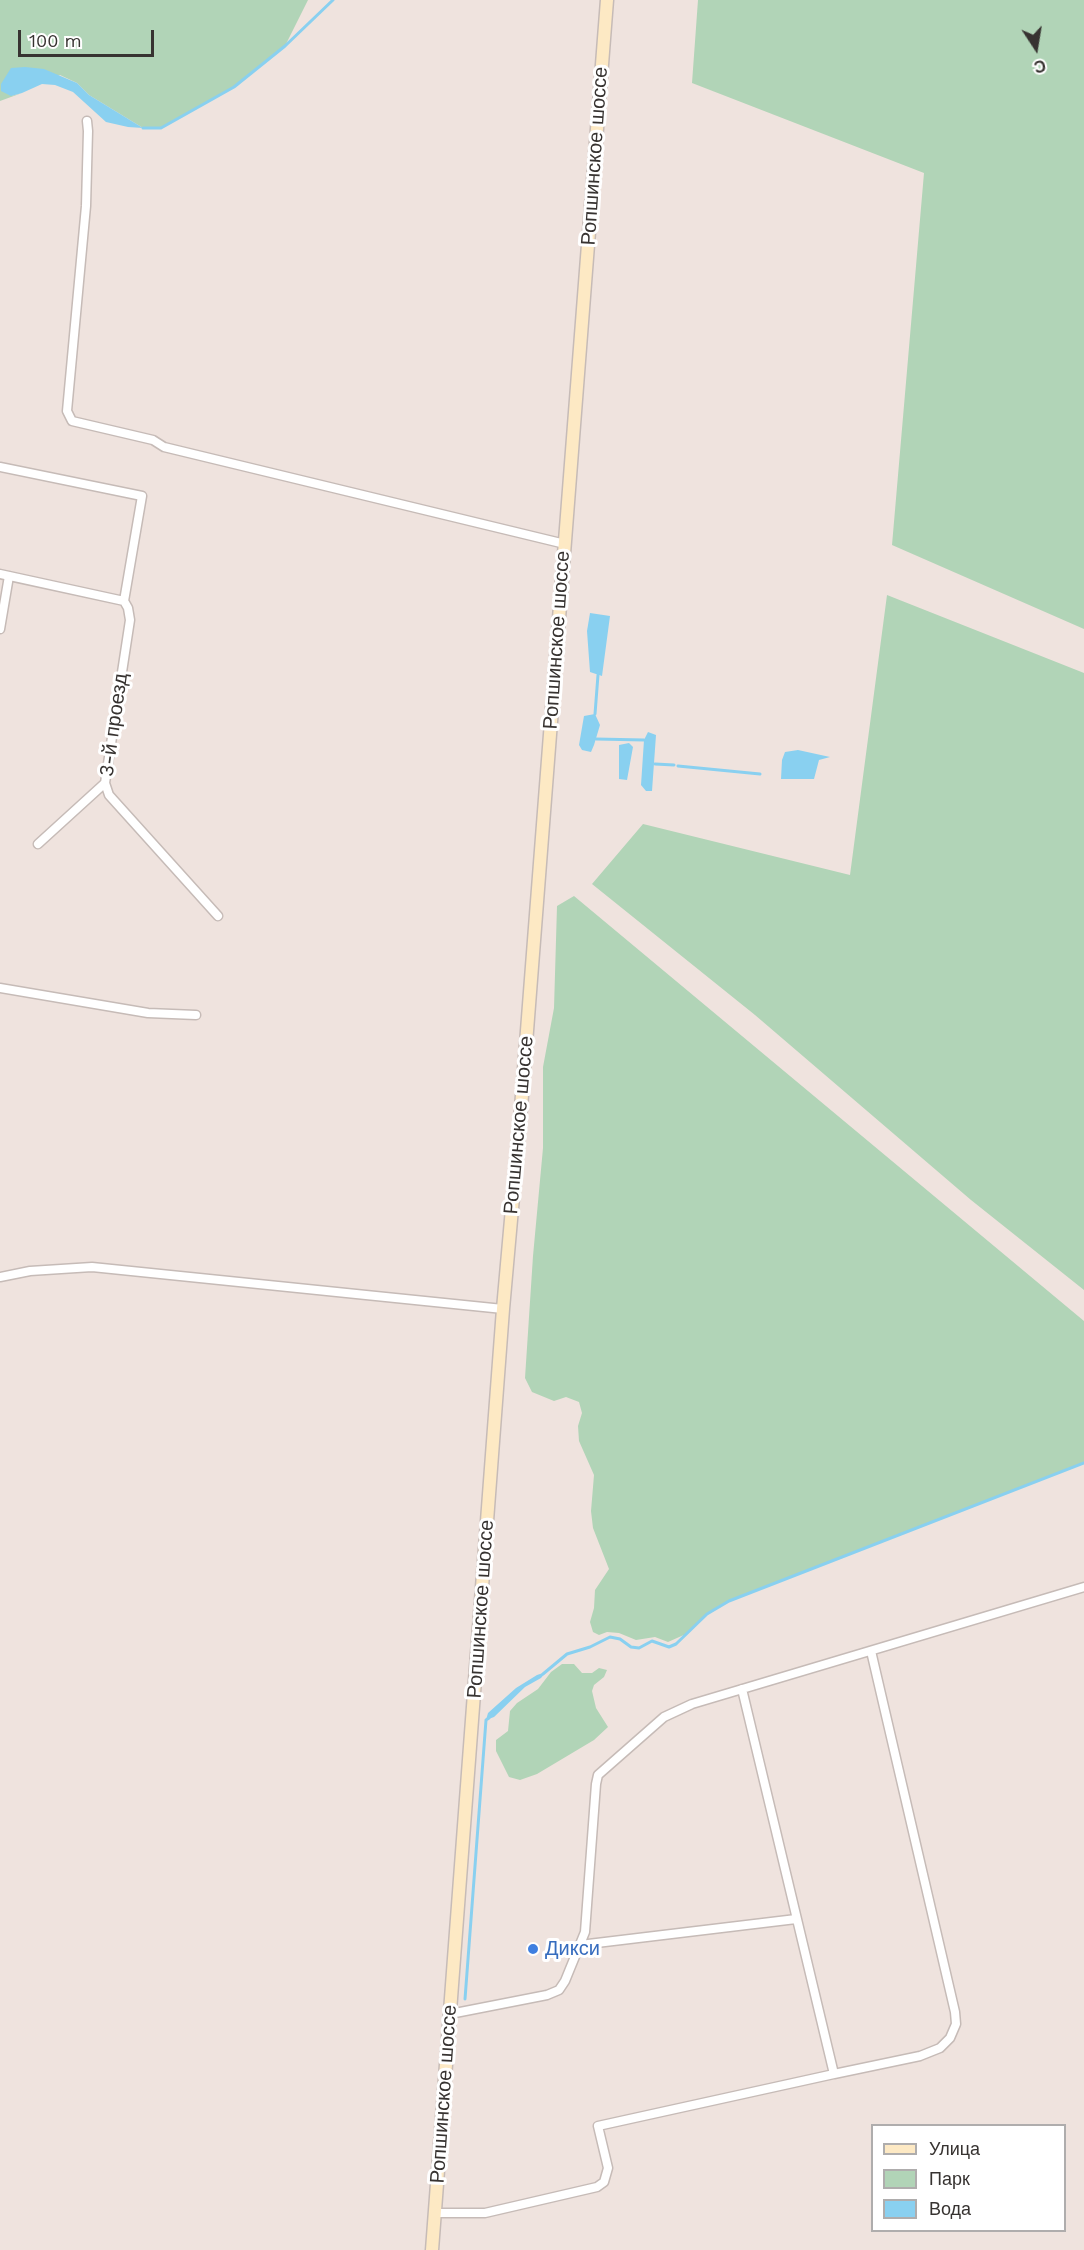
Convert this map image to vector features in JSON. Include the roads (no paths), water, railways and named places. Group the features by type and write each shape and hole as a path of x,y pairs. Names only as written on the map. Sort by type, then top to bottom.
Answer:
{"main road":[{"name":"Ропшинское шоссе","path":"432,2250 503,1309 524,1073 607,0"}],"street":[{"path":"87,121 86,206 67,411 72,421 153,440 164,447 565,544"},
{"name":"3-й проезд","path":"0,467 142,496 124,601 130,620 105,783 109,795 218,916"},
{"path":"0,629 4,575 124,601"},
{"path":"38,844 105,783"},
{"path":"0,988 148,1013 196,1015"},
{"path":"0,1277 30,1271 92,1267 503,1309"},
{"path":"450,2014 547,1995 559,1990 585,1932 598,1775 664,1717 692,1704 1084,1587"},
{"path":"435,2213 485,2213 597,2187 604,2182 608,2168 598,2127 920,2056 940,2048 950,2038 956,2024 951,1992 871,1651"},
{"path":"742,1689 834,2074"},
{"path":"580,1945 796,1919"}],"water":[{"path":"11,68 44,69 77,83 89,95 143,128 106,122 73,92 55,85 42,84 11,96 1,91 1,84"},
{"path":"590,613 610,616 602,676 590,672 587,631"},
{"path":"595,714 600,725 594,745 591,752 582,750 579,745 584,716"},
{"path":"648,732 656,735 652,791 646,791 641,785 644,740"},
{"path":"629,743 633,747 627,780 619,779 619,745"},
{"path":"798,750 830,757 819,760 814,779 781,779 785,752"},
{"path":"546,1672 541,1678 525,1687 494,1717 486,1720 488,1713 516,1688"}],"waterway":[{"path":"143,128 161,128 234,87 285,46 333,0"},
{"path":"595,714 598,675"},
{"path":"596,739 644,740"},
{"path":"655,764 674,765"},
{"path":"678,766 760,774"},
{"path":"543,1674 567,1654 590,1647 610,1637 620,1639 631,1647 639,1648 652,1641 669,1647 676,1644 707,1614 729,1601 1084,1463"},
{"path":"465,1999 486,1720 489,1718"}],"place":[{"name":"Дикси","path":"533,1949"}]}
